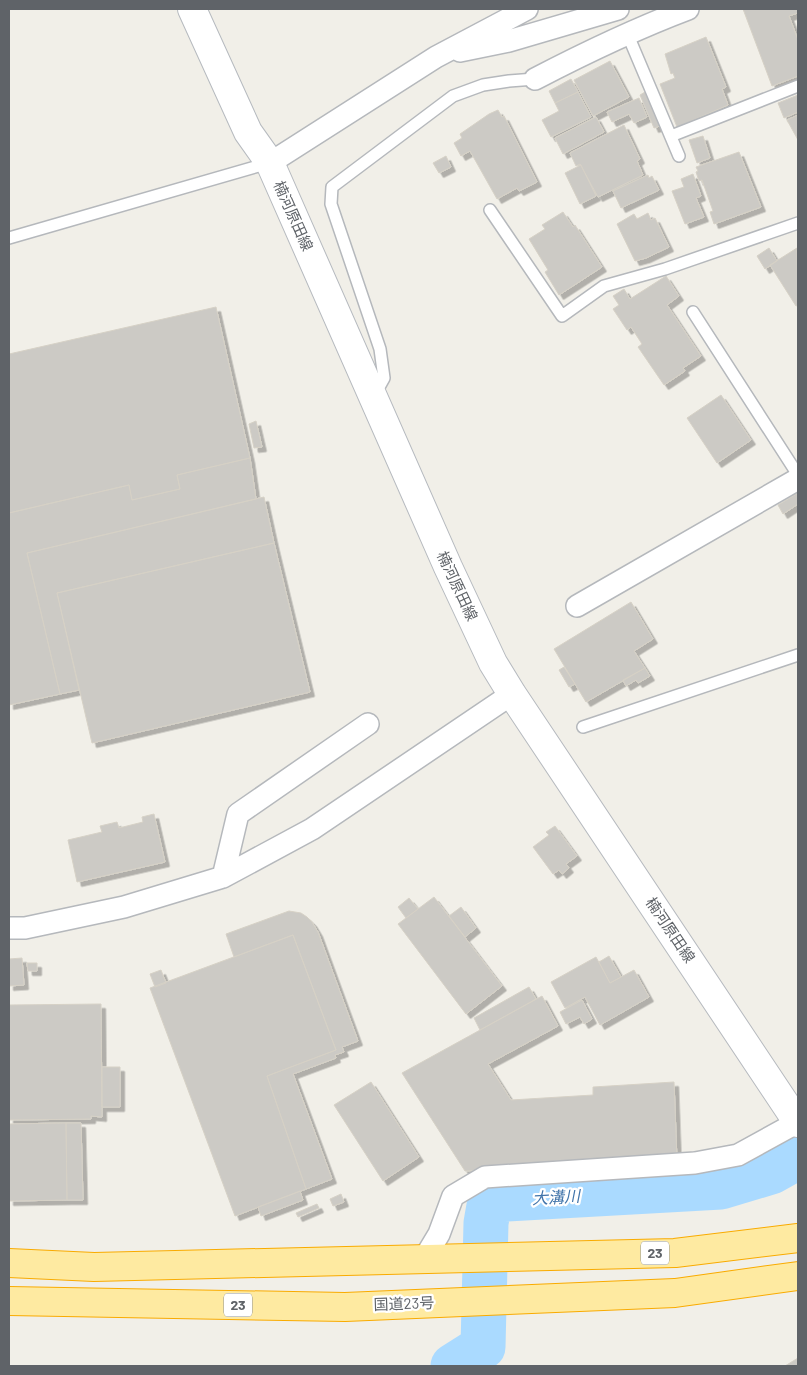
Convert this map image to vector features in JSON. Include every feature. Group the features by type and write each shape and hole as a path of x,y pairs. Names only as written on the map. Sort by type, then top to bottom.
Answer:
{"highway":[{"name":"23","path":"9,1263 94,1267 675,1253 798,1238"},
{"name":"国道23号","path":"9,1301 345,1307 675,1293 798,1276"}],"main road":[{"name":"楠河原田線","path":"192,9 248,132 270,162 452,576 493,663 798,1122"}],"street":[{"path":"270,162 436,57 527,9"},
{"path":"436,57 509,41 618,9"},
{"path":"535,79 627,33 688,9"},
{"path":"577,606 798,480"},
{"path":"9,928 25,928 124,908 223,877 312,829 512,694"},
{"path":"223,877 238,814 368,724"},
{"path":"424,1259 439,1234 453,1196 485,1177 695,1163 738,1155 798,1122"}],"lane":[{"path":"627,33 679,156"},
{"path":"373,398 384,378 384,364 331,204 332,187 453,96 484,85 535,79"},
{"path":"671,136 798,86"},
{"path":"9,238 270,162"},
{"path":"490,210 562,316 604,286 665,269 798,223"},
{"path":"693,312 798,475"},
{"path":"583,727 798,655"}],"building":[{"path":"743,9 798,9 798,13 789,16 798,40 798,76 772,86"},
{"path":"706,37 726,87 722,89 728,105 677,127 660,84 675,78 673,73 671,74 665,54"},
{"path":"610,61 629,97 593,116 574,80"},
{"path":"571,79 578,92 555,103 549,91"},
{"path":"578,92 591,117 551,137 542,120 559,111 555,103"},
{"path":"645,92 660,126 654,128 640,95"},
{"path":"798,95 798,112 784,118 778,103"},
{"path":"639,98 647,117 634,123 629,114 612,122 607,112"},
{"path":"498,110 502,117 504,116 537,182 519,191 517,188 497,199 470,151 461,156 454,143 462,138 460,134"},
{"path":"798,115 798,140 787,120"},
{"path":"596,117 604,132 563,154 555,138"},
{"path":"624,125 640,159 637,161 643,175 598,197 580,164 576,166 570,153"},
{"path":"703,136 710,158 697,163 689,140"},
{"path":"739,152 761,207 714,224 710,212 713,211 702,180 699,181 696,167"},
{"path":"446,156 451,167 439,173 433,163"},
{"path":"581,165 596,196 580,204 565,173"},
{"path":"693,174 701,196 696,198 704,217 685,224 672,191 684,187 681,179"},
{"path":"648,175 649,178 652,176 659,190 621,208 613,191"},
{"path":"563,212 573,227 575,225 602,267 559,295 545,272 548,270 529,239 545,229 542,225"},
{"path":"648,213 651,220 655,218 669,247 635,261 617,224 634,214 637,219"},
{"path":"769,248 777,261 765,269 757,256"},
{"path":"797,248 798,305 796,306 770,265"},
{"path":"666,276 679,296 667,305 701,356 683,368 685,371 664,385 638,347 642,344 631,327 627,330 613,309 619,305 613,296 624,289 630,299"},
{"path":"216,307 250,458 177,475 180,489 132,500 129,485 9,513 9,354"},
{"path":"721,395 751,440 717,463 687,418"},
{"path":"256,421 262,447 254,448 249,424"},
{"path":"250,458 256,499 27,553 60,694 9,705 9,513 129,485 132,500 180,489 177,475"},
{"path":"798,493 798,504 783,514 778,505"},
{"path":"264,497 274,543 57,593 79,690 60,694 27,553"},
{"path":"274,543 310,692 92,743 57,593"},
{"path":"631,602 653,639 634,651 645,668 586,702 554,649"},
{"path":"564,667 575,684 569,687 559,670"},
{"path":"645,668 650,676 638,683 636,680 626,686 623,680"},
{"path":"154,814 165,862 77,882 68,840 102,832 100,826 117,822 119,828 143,822 142,817"},
{"path":"555,826 577,856 566,864 569,868 562,874 559,870 553,874 533,847 549,835 546,832"},
{"path":"434,897 502,986 466,1014 398,924"},
{"path":"409,898 418,909 406,918 398,907"},
{"path":"461,907 476,928 465,937 449,916"},
{"path":"289,911 301,913 307,917 318,932 358,1041 342,1047 344,1052 335,1055 336,1058 293,1074 332,1179 306,1189 267,1076 336,1050 293,935 234,957 226,934"},
{"path":"293,935 336,1050 267,1076 306,1189 235,1216 150,988"},
{"path":"609,956 621,977 610,983 599,962"},
{"path":"596,957 610,983 634,970 649,997 600,1025 585,997 565,1008 551,982"},
{"path":"22,958 24,985 9,986 9,959"},
{"path":"27,963 37,963 37,971 28,971"},
{"path":"161,970 166,983 155,987 150,974"},
{"path":"529,987 536,999 480,1030 474,1018"},
{"path":"542,996 558,1026 488,1064 511,1100 593,1095 593,1087 674,1082 677,1161 465,1171 402,1073"},
{"path":"582,1000 592,1019 584,1024 580,1017 566,1024 560,1012"},
{"path":"101,1004 102,1117 91,1116 91,1119 9,1120 9,1005"},
{"path":"102,1067 120,1067 120,1107 102,1107"},
{"path":"371,1082 419,1157 383,1181 334,1105"},
{"path":"66,1123 67,1200 9,1201 9,1124"},
{"path":"66,1123 81,1123 83,1200 67,1200"},
{"path":"300,1191 303,1200 261,1216 258,1207"},
{"path":"341,1194 344,1202 333,1206 330,1199"},
{"path":"317,1204 319,1208 298,1217 296,1213"},
{"path":"798,1358 798,1366 785,1366"}],"waterway":[{"name":"大溝川","path":"453,1366 483,1347 486,1223 490,1200 721,1187 771,1172 798,1157"}]}
